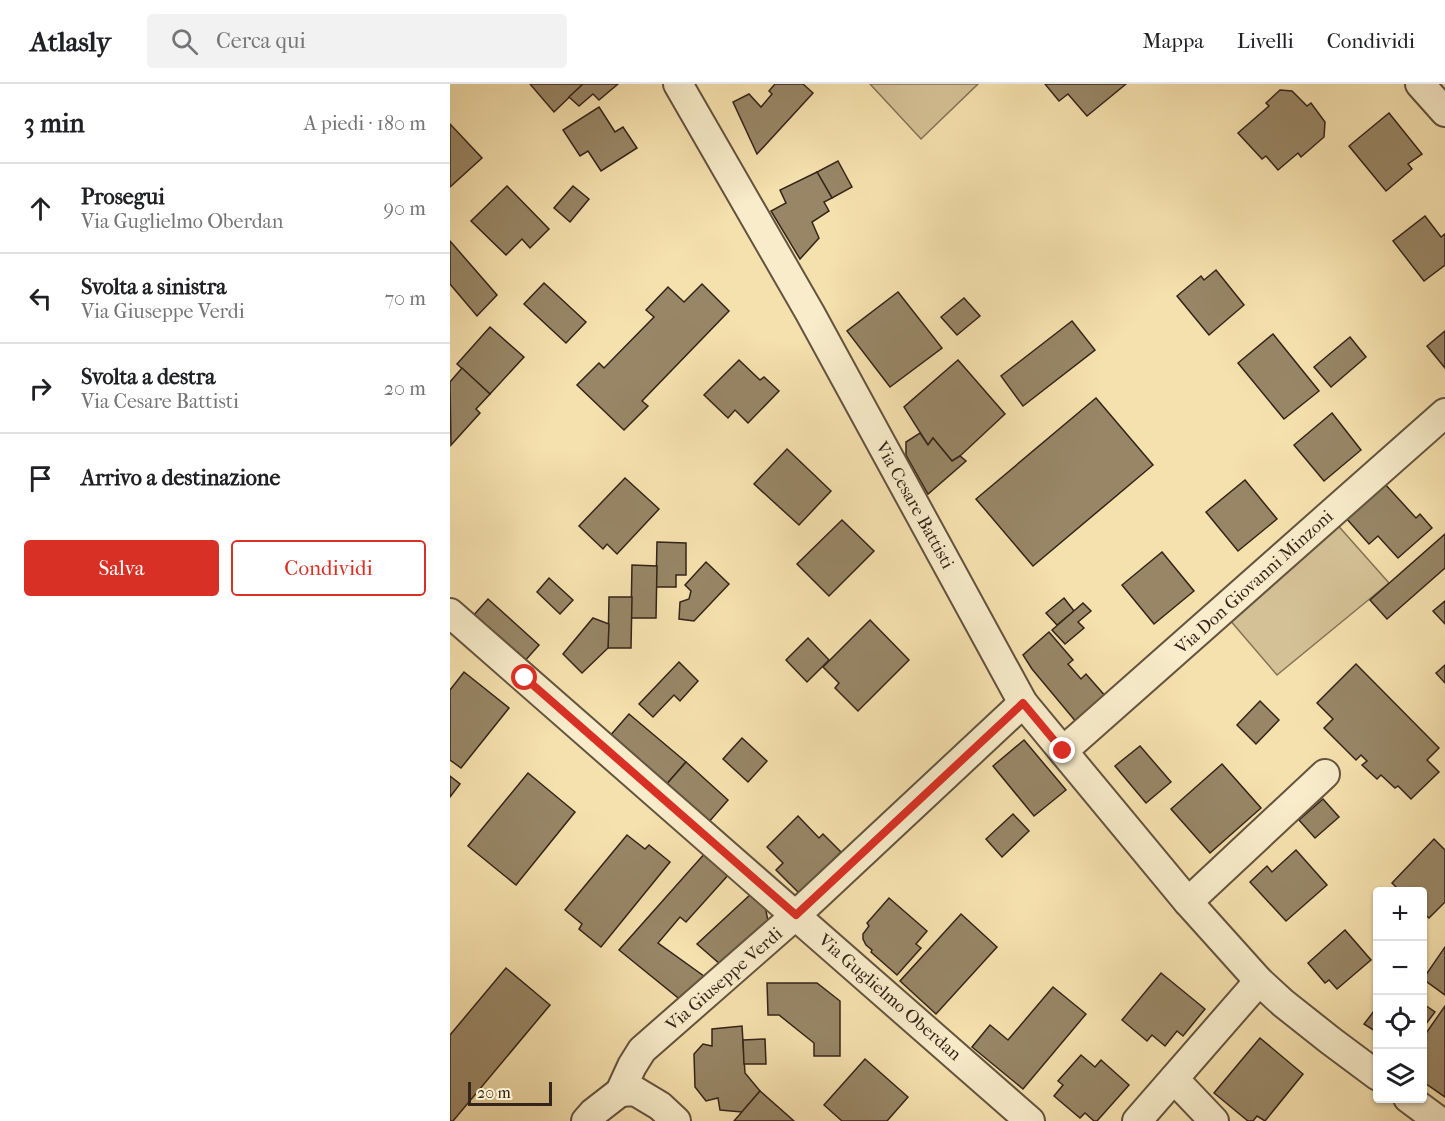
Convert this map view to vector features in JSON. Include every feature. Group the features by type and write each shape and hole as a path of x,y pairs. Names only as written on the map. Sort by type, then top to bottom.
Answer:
{"street":[{"name":"Via Cesare Battisti","path":"678,84 810,313 1023,703 1188,902 1259,981 1283,1003 1373,1073"},
{"path":"1420,84 1445,112"},
{"name":"Via Don Giovanni Minzoni","path":"1063,751 1445,413"},
{"name":"Via Guglielmo Oberdan","path":"450,614 1030,1121"},
{"name":"Via Giuseppe Verdi","path":"586,1121 620,1092 642,1050 796,915 1023,703"},
{"path":"1188,902 1325,774"},
{"path":"1137,1121 1259,981"},
{"path":"1174,1079 1214,1121"},
{"path":"620,1092 635,1091 660,1106 676,1121"},
{"path":"1415,1103 1439,1121"}],"shaded area":[{"path":"870,84 978,84 921,139"},
{"path":"1334,521 1389,583 1277,675 1229,619"}],"building":[{"path":"530,84 583,84 554,112"},
{"path":"583,84 618,84 599,100 593,94 579,106 569,97"},
{"path":"775,84 803,84 813,93 757,154 733,102 749,94 761,107 772,94 769,91"},
{"path":"1045,84 1126,84 1087,116 1068,94 1059,101"},
{"path":"1280,90 1292,91 1307,106 1311,103 1325,122 1324,137 1301,157 1298,153 1278,170 1266,156 1262,159 1238,133 1269,106 1266,103"},
{"path":"599,107 615,132 623,127 637,148 601,171 588,151 580,156 563,130"},
{"path":"1389,113 1422,154 1408,164 1412,169 1386,191 1349,146"},
{"path":"450,124 482,158 450,187"},
{"path":"838,161 852,187 832,198 817,172"},
{"path":"817,172 832,198 824,202 829,211 812,222 819,238 800,259 771,211 786,203 780,190"},
{"path":"507,186 549,229 530,248 522,239 506,255 471,221"},
{"path":"573,186 589,199 570,222 554,208"},
{"path":"1425,216 1441,237 1445,234 1445,265 1424,281 1393,241"},
{"path":"450,241 497,295 477,316 450,284"},
{"path":"1216,270 1244,305 1209,335 1177,296 1201,276 1204,280"},
{"path":"544,283 586,322 566,343 524,304"},
{"path":"702,284 729,311 642,401 648,406 624,430 577,385 599,363 604,368 654,317 646,310 668,287 684,302"},
{"path":"898,292 942,348 890,387 847,331"},
{"path":"964,298 980,316 957,335 941,317"},
{"path":"1072,321 1095,350 1023,406 1001,376"},
{"path":"490,327 524,357 490,394 457,364"},
{"path":"1445,331 1445,368 1427,346"},
{"path":"1273,334 1319,391 1284,419 1238,363"},
{"path":"1350,337 1366,357 1331,387 1314,367"},
{"path":"739,360 760,380 764,377 779,391 748,423 735,410 728,418 704,395"},
{"path":"958,360 1005,414 952,461 933,438 928,445 904,407"},
{"path":"462,368 490,394 476,409 480,413 451,445 450,382"},
{"path":"1096,398 1153,465 1033,566 976,499"},
{"path":"1332,413 1361,450 1324,481 1294,445"},
{"path":"920,433 928,445 933,438 952,461 960,456 966,461 928,494 906,455 906,442"},
{"path":"787,449 831,491 799,525 754,484"},
{"path":"625,478 659,509 617,554 607,544 603,549 579,526"},
{"path":"1245,480 1277,519 1238,551 1206,512"},
{"path":"1384,483 1416,518 1420,514 1432,528 1398,558 1378,536 1369,544 1346,518"},
{"path":"842,520 874,551 829,596 797,564"},
{"path":"1445,534 1445,568 1387,619 1370,600"},
{"path":"657,542 686,543 686,575 676,575 676,587 656,587"},
{"path":"1162,552 1194,591 1154,624 1122,585"},
{"path":"706,562 729,584 694,621 679,619 680,602 689,599 691,591 685,585"},
{"path":"632,565 657,566 656,618 631,618"},
{"path":"549,578 573,600 560,614 537,592"},
{"path":"609,597 632,597 631,648 608,648"},
{"path":"1064,598 1074,611 1057,625 1046,613"},
{"path":"488,599 539,645 523,663 472,617"},
{"path":"1445,601 1445,624 1433,611"},
{"path":"1083,603 1091,611 1078,622 1084,628 1065,644 1052,630"},
{"path":"593,618 609,624 608,648 582,673 563,654"},
{"path":"870,620 909,660 858,711 835,688 839,683 823,667"},
{"path":"1049,632 1073,660 1068,664 1081,679 1086,674 1107,698 1077,723 1023,655"},
{"path":"808,638 829,660 807,682 786,660"},
{"path":"679,662 698,681 680,701 674,695 653,717 639,704"},
{"path":"1356,664 1439,748 1427,760 1439,772 1411,799 1398,786 1395,788 1381,775 1377,779 1362,765 1367,761 1361,755 1356,760 1324,728 1333,719 1317,703"},
{"path":"1445,665 1445,683 1436,673"},
{"path":"464,672 509,708 461,768 450,760 450,690"},
{"path":"1260,701 1279,720 1256,744 1237,725"},
{"path":"629,714 686,762 665,786 609,737"},
{"path":"742,738 767,761 748,782 723,759"},
{"path":"1024,740 1066,790 1034,816 993,766"},
{"path":"1140,746 1171,782 1146,803 1115,766"},
{"path":"686,762 728,800 708,823 665,786"},
{"path":"1222,764 1261,808 1210,853 1171,809"},
{"path":"528,773 575,812 516,885 468,846"},
{"path":"450,776 460,784 450,797"},
{"path":"1323,799 1339,817 1315,838 1299,820"},
{"path":"1013,814 1029,831 1002,857 986,839"},
{"path":"798,816 819,838 823,834 841,852 799,893 776,870 783,863 767,847"},
{"path":"627,835 645,849 649,845 670,862 601,947 579,929 582,924 565,910"},
{"path":"1434,839 1445,850 1445,902 1429,918 1427,916 1427,887 1396,887 1392,883"},
{"path":"1296,850 1327,885 1286,921 1250,882 1267,866 1272,872"},
{"path":"706,852 730,873 686,922 680,917 658,943 708,979 682,1001 619,950"},
{"path":"751,894 765,906 768,921 720,964 697,944"},
{"path":"889,898 927,931 916,944 921,948 897,975 871,952 872,950 863,939 863,934 869,926 867,923"},
{"path":"961,914 997,947 936,1014 900,981"},
{"path":"1345,930 1371,960 1337,989 1329,980 1325,983 1308,963"},
{"path":"1445,947 1445,995 1427,982 1427,973"},
{"path":"506,968 550,1005 453,1121 450,1121 450,1035"},
{"path":"1161,973 1205,1009 1183,1036 1177,1031 1165,1046 1152,1035 1147,1041 1122,1020"},
{"path":"767,983 817,983 840,1001 840,1056 814,1056 814,1043 779,1015 768,1015"},
{"path":"1053,987 1086,1014 1023,1089 972,1047 990,1025 1008,1040"},
{"path":"1427,1006 1435,1012 1427,1022"},
{"path":"1445,1006 1445,1097 1427,1084 1427,1032"},
{"path":"1373,1012 1373,1030 1364,1024"},
{"path":"742,1026 745,1073 760,1091 742,1112 720,1110 718,1098 706,1101 695,1087 694,1054 703,1044 712,1046 712,1029"},
{"path":"1260,1038 1303,1074 1265,1121 1257,1116 1253,1121 1248,1121 1214,1093"},
{"path":"765,1039 766,1064 744,1064 743,1040"},
{"path":"1081,1055 1095,1067 1101,1060 1129,1085 1097,1121 1085,1113 1080,1118 1054,1096 1063,1085 1058,1081"},
{"path":"865,1059 908,1097 887,1121 842,1121 824,1105"},
{"path":"760,1091 794,1121 734,1121"}],"route":[{"path":"525,678 796,915 1023,703 1063,751"}]}
